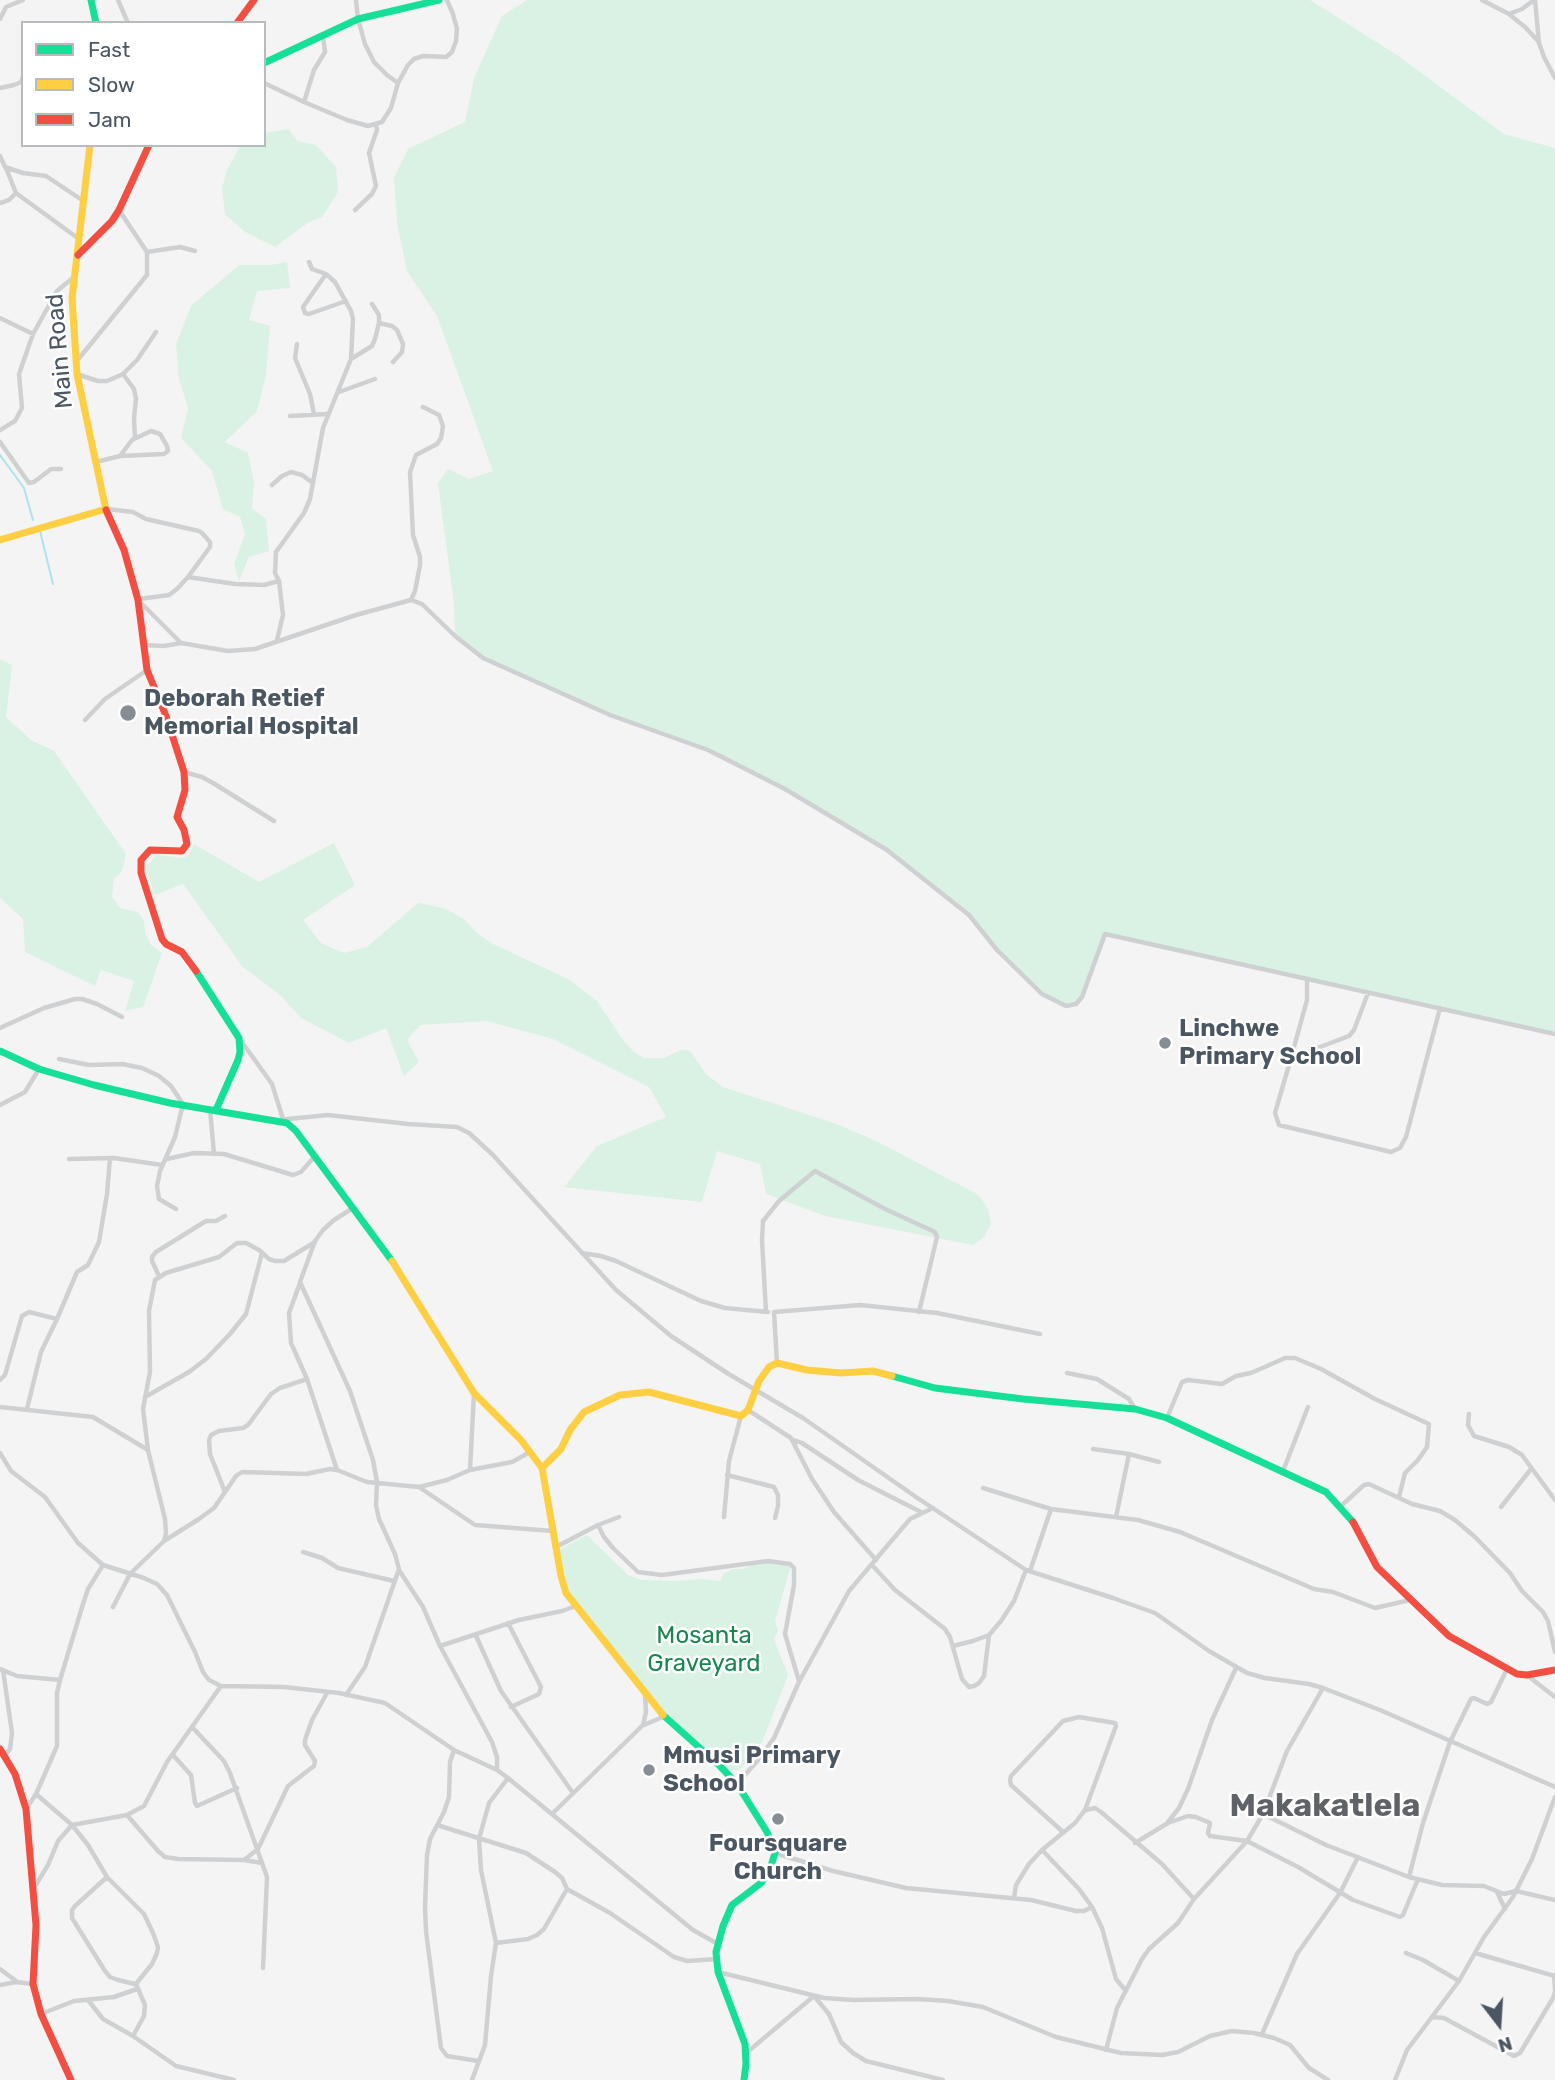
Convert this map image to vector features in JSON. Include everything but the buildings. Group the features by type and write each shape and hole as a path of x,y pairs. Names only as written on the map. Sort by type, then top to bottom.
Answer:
{"street":[{"path":"0,19 6,7 23,0"},
{"path":"92,0 96,21"},
{"path":"118,0 127,21"},
{"path":"238,21 254,0"},
{"path":"356,0 365,44 374,62 398,83"},
{"path":"266,62 358,19 439,0"},
{"path":"266,84 357,123 376,125 382,122 391,108 398,83 414,59 423,55 446,57 452,52 457,29 447,0"},
{"path":"1482,0 1509,14 1539,43"},
{"path":"1509,14 1535,0 1539,43 1555,78"},
{"path":"304,102 314,71 325,52 323,36"},
{"path":"0,88 14,86 21,80"},
{"path":"266,90 270,86"},
{"path":"355,211 376,186 369,153 377,130 376,125"},
{"name":"Main Road","path":"90,147 72,298 77,374 106,509 124,550 138,600 148,670 184,772"},
{"path":"77,257 112,221 148,147"},
{"path":"0,156 16,192 79,239"},
{"path":"5,167 46,176 82,200"},
{"path":"0,203 9,200 16,192"},
{"path":"76,362 147,275 147,252 119,210"},
{"path":"147,252 180,247 195,251"},
{"path":"276,641 283,615 279,581 275,573 276,552 310,499 327,414 351,359 353,320 346,301 335,282 326,274 312,269 309,262"},
{"path":"326,274 303,307 305,313 346,301"},
{"path":"0,430 15,421 22,408 19,374 33,334 57,291 74,277"},
{"path":"351,359 372,346 379,323 379,315 372,304"},
{"path":"0,318 33,334"},
{"path":"379,323 397,330 403,344 402,352 393,362"},
{"path":"77,374 98,382 123,374 137,360 156,332"},
{"path":"297,344 295,358 310,394 314,414"},
{"path":"123,374 134,389 136,399 135,438"},
{"path":"338,392 375,379"},
{"path":"411,600 415,592 420,557 413,535 410,472 416,455 437,444 443,426 439,415 423,407"},
{"path":"290,416 327,414"},
{"path":"95,462 120,456 150,456 168,451 166,442 155,431 151,431 135,438 120,456"},
{"path":"0,442 29,483 51,469 61,469"},
{"path":"272,485 291,472 302,475 313,483"},
{"path":"0,540 106,509 133,512 146,519 202,533 210,542 210,547 177,589 169,595 138,600"},
{"path":"188,577 264,585 279,581"},
{"path":"138,600 181,643"},
{"path":"144,645 181,643 228,652 244,651 411,600 426,607 455,636 483,658 610,715 708,750 785,789 876,844 969,915 1006,959 1042,994 1066,1006 1076,1004 1082,997 1105,934 1555,1034"},
{"path":"85,720 105,699 148,670"},
{"path":"274,821 202,777 184,772 185,790 177,817 187,844 182,851 150,850 141,860 141,873 162,939 188,959 272,1084 280,1119 296,1131 406,1280 474,1393 531,1452 542,1468 566,1593 645,1693 665,1716 737,1784 759,1817 775,1853 767,1876 732,1905 718,1944 717,1959 718,1972 745,2044 744,2080"},
{"path":"1307,979 1307,1000 1275,1114 1279,1125 1391,1152 1400,1148 1406,1137 1440,1008"},
{"path":"1291,1058 1349,1036 1354,1030 1368,993"},
{"path":"0,1028 44,1008 75,999 97,1004 122,1017"},
{"path":"214,1153 213,1110 238,1060 239,1038"},
{"path":"0,1051 39,1069 94,1085 213,1110 280,1119 328,1115 457,1127 469,1133 492,1154 616,1290 671,1336 827,1433 1028,1570 1155,1613 1236,1668 1265,1678 1323,1688 1380,1710 1555,1787"},
{"path":"59,1059 89,1065 122,1064 142,1068 159,1076 171,1086 183,1104 175,1137 162,1165 158,1186 159,1199 176,1209"},
{"path":"0,1105 25,1092 39,1069"},
{"path":"166,1159 194,1153 224,1154 293,1175 301,1172 315,1156"},
{"path":"69,1159 110,1158 162,1165"},
{"path":"27,1409 41,1352 77,1272 88,1265 99,1242 110,1158"},
{"path":"766,1312 762,1240 764,1221 779,1201 815,1171 885,1209 935,1232 937,1237 919,1312"},
{"path":"337,1470 307,1379 291,1343 288,1324 291,1303 315,1241 334,1220 353,1208"},
{"path":"159,1276 152,1261 156,1252 206,1221 216,1221 225,1216"},
{"path":"164,1541 165,1519 148,1450 143,1409 150,1372 149,1311 155,1280 159,1276 219,1257 241,1242 246,1242 269,1259 284,1261 315,1241"},
{"path":"145,1398 189,1372 230,1334 246,1314 262,1253"},
{"path":"581,1253 616,1261 701,1301 725,1308 774,1312 860,1305 937,1313 1040,1334"},
{"path":"300,1282 350,1391 371,1452 377,1482 376,1505 379,1519 395,1553 399,1569 423,1607 440,1646 492,1742 497,1757 497,1770"},
{"path":"0,1380 5,1375 22,1316 29,1312 57,1319"},
{"path":"774,1312 777,1363"},
{"path":"1167,1418 1182,1382 1188,1380 1222,1384 1285,1358 1295,1358 1429,1424 1427,1447 1405,1473 1399,1497"},
{"path":"724,1517 730,1455 744,1413 769,1367 777,1363 807,1370 841,1373 873,1371 935,1388 1135,1409 1167,1418 1326,1492 1351,1518 1377,1567 1449,1636 1517,1674 1555,1670"},
{"path":"1067,1373 1097,1379 1129,1399 1135,1409"},
{"path":"225,1492 210,1454 211,1435 219,1431 243,1428 271,1394 307,1379"},
{"path":"542,1468 561,1449 570,1430 584,1412 620,1395 649,1392 744,1413 802,1443 858,1480 921,1512"},
{"path":"470,1470 474,1393"},
{"path":"0,1407 93,1417 148,1450"},
{"path":"1283,1471 1308,1407"},
{"path":"1469,1414 1468,1425 1474,1436 1509,1447 1522,1455 1555,1500"},
{"path":"790,1438 834,1512 895,1590 945,1629 964,1684 969,1687 974,1686 984,1676 989,1635"},
{"path":"1093,1449 1159,1462"},
{"path":"113,1607 130,1574 164,1541 214,1508 236,1476 242,1472 306,1474 330,1469 367,1482 419,1487 447,1480 470,1470 512,1462 531,1452"},
{"path":"0,1453 12,1471 45,1497 78,1542 103,1565 156,1584 167,1595 209,1680 221,1686 284,1687 385,1703 454,1749 497,1770 553,1813 693,1930 718,1944"},
{"path":"1116,1517 1129,1454"},
{"path":"1502,1507 1531,1469"},
{"path":"727,1475 774,1487 778,1495 775,1518"},
{"path":"1342,1506 1368,1484 1412,1504 1440,1511 1455,1520 1510,1573 1522,1591 1543,1612 1548,1621 1555,1652"},
{"path":"419,1487 475,1525 553,1531"},
{"path":"983,1489 1051,1509 1138,1520 1180,1532 1314,1589 1333,1592 1376,1608 1410,1600"},
{"path":"737,1784 774,1738 799,1682 849,1591 910,1519 934,1508"},
{"path":"953,1646 989,1635 1001,1621 1014,1601 1028,1570 1051,1509"},
{"path":"556,1547 619,1517"},
{"path":"598,1525 613,1548 638,1572 662,1575 768,1561 790,1564 794,1568 794,1584 785,1634 799,1682"},
{"path":"303,1552 322,1558 338,1569 394,1581"},
{"path":"26,1810 57,1746 57,1693 60,1680 88,1589 103,1565"},
{"path":"346,1695 365,1667 399,1569"},
{"path":"440,1646 508,1623 576,1606"},
{"path":"508,1623 541,1687 539,1694 511,1707"},
{"path":"475,1636 511,1707 573,1793"},
{"path":"1168,1823 1188,1789 1212,1720 1236,1668"},
{"path":"1409,1877 1450,1742 1471,1699 1487,1704 1491,1702 1507,1669"},
{"path":"60,1680 25,1677 1,1670 12,1733 10,1749 2,1752 15,1774 26,1810 37,1936 33,1984 41,2014 71,2080"},
{"path":"1527,1675 1555,1697"},
{"path":"34,1888 58,1841 72,1825 127,1815 147,1802 173,1755 221,1686"},
{"path":"1106,2050 1117,2008 1142,1959 1149,1949 1178,1923 1194,1899 1247,1842 1263,1814 1287,1751 1323,1688"},
{"path":"244,1860 258,1849 288,1786 314,1766 315,1761 305,1745 305,1740 312,1720 328,1692"},
{"path":"643,1725 646,1712 645,1693"},
{"path":"553,1813 643,1725 665,1716"},
{"path":"1014,1898 1021,1876 1042,1850 1076,1823 1085,1810 1115,1723 1099,1719 1072,1718 1058,1725 1010,1780 1021,1795 1063,1832"},
{"path":"193,1728 224,1761 237,1788 267,1877 263,1968"},
{"path":"454,1749 450,1762 449,1797 430,1839 427,1855 425,1907 441,2048 447,2056 478,2061"},
{"path":"173,1755 191,1775 197,1806 237,1788"},
{"path":"472,2080 485,2045 496,1943 481,1870 479,1839 489,1803 508,1778"},
{"path":"36,1794 72,1825 88,1845 107,1877 144,1914 157,1942 156,1958 136,1986 114,1997 74,2001 41,2014"},
{"path":"1395,2080 1407,2050 1459,1981 1484,1937 1506,1910 1517,1891 1555,1797"},
{"path":"1085,1810 1095,1808 1101,1812 1162,1864 1194,1899"},
{"path":"1263,1814 1313,1839 1409,1877 1442,1885 1484,1886 1504,1894 1517,1891 1555,1899"},
{"path":"127,1815 165,1857 262,1863"},
{"path":"1136,1843 1168,1823 1188,1816 1196,1817 1210,1823 1209,1836 1247,1842 1298,1867 1353,1900 1401,1917 1418,1879"},
{"path":"437,1825 526,1853 562,1878 566,1889 598,1906 674,1957 687,1961 717,1959"},
{"path":"1042,1850 1092,1907 1102,1928 1116,1979 1126,1991"},
{"path":"775,1853 832,1871 906,1888 1014,1898 1076,1911 1092,1907"},
{"path":"1262,2035 1297,1954 1340,1893 1358,1857"},
{"path":"107,1877 75,1906 72,1918 110,1977 136,1986 145,2009 133,2036"},
{"path":"496,1943 528,1939 537,1935 549,1921 566,1889"},
{"path":"1496,1891 1506,1910"},
{"path":"1406,1953 1459,1981"},
{"path":"1433,2017 1444,2018 1514,2056 1520,2053 1553,1998 1555,1976 1475,1953"},
{"path":"0,1969 16,1982"},
{"path":"718,1972 814,1996 853,2000 918,1999 983,2007 1056,2037 1121,2053 1163,2055 1178,2052 1210,2036 1232,2031 1262,2035 1290,2045 1309,2068 1328,2080"},
{"path":"0,1985 16,1982 33,1984"},
{"path":"745,2054 814,1996"},
{"path":"814,1996 829,2014 841,2042 853,2053 866,2060 943,2080"},
{"path":"88,2000 103,2019 176,2066 234,2080"}],"green space":[{"path":"527,0 1310,0 1397,55 1504,134 1555,148 1555,1034 1105,934 1082,997 1076,1004 1066,1006 1042,994 1023,978 975,921 887,850 708,750 610,715 483,658 455,636 454,604 438,483 448,469 469,479 493,471 437,316 407,271 397,223 394,177 408,149 465,122 474,78 502,16"},
{"path":"289,129 297,141 316,145 336,167 338,192 322,217 309,222 275,247 245,232 225,214 222,188 227,170 239,148 266,147 266,133"},
{"path":"287,262 290,288 257,291 249,320 270,326 266,375 257,411 225,442 248,453 254,482 252,508 266,519 269,551 249,557 239,581 234,564 245,534 240,517 223,509 212,471 181,438 188,408 179,379 176,344 191,306 239,265"},
{"path":"0,659 12,665 6,717 31,740 54,751 126,854 123,868 114,878 112,897 120,908 138,912 144,921 145,933 151,945 162,953 143,1007 125,1011 134,981 101,970 95,986 25,952 23,919 0,898"},
{"path":"334,843 355,885 303,920 321,943 344,953 367,947 418,903 444,908 464,919 477,933 493,944 568,979 597,1001 623,1040 644,1058 664,1058 681,1050 690,1051 706,1074 723,1087 837,1124 878,1142 979,1195 988,1209 991,1224 984,1237 973,1245 825,1216 766,1194 760,1164 717,1151 702,1202 564,1187 597,1146 666,1117 649,1087 553,1039 487,1021 420,1025 407,1040 419,1062 404,1076 386,1028 349,1043 301,1018 280,995 242,966 183,884 155,895 147,872 147,865 157,855 183,858 189,855 194,844 259,882"},
{"name":"Mosanta Graveyard","path":"587,1535 628,1575 642,1580 720,1581 724,1573 758,1562 791,1565 775,1621 778,1630 774,1639 788,1675 763,1740 753,1756 739,1770 725,1771 678,1728 570,1595 559,1550"}],"waterway":[{"path":"0,455 24,488 33,520"},
{"path":"40,531 53,584"}],"traffic: fast":[{"path":"91,0 96,21"},
{"path":"266,62 358,19 439,0"},
{"path":"196,971 239,1038 238,1060 216,1110"},
{"path":"0,1051 39,1069 94,1085 170,1103 287,1123 296,1131 392,1261"},
{"path":"892,1376 935,1388 1135,1409 1167,1418 1326,1492 1353,1522"},
{"path":"663,1715 737,1784 767,1832 775,1853 770,1869 761,1883 732,1905 716,1952 718,1972 745,2044 744,2080"}],"traffic: slow":[{"path":"90,147 72,298 77,374 106,510"},
{"path":"0,540 106,509"},
{"path":"392,1261 474,1393 521,1440 542,1468 566,1593 663,1715"},
{"path":"542,1468 561,1449 570,1430 584,1412 620,1395 649,1392 741,1416 748,1410 759,1381 769,1367 777,1363 807,1370 841,1373 873,1371 892,1376"}],"traffic: jam":[{"path":"238,21 254,0"},
{"path":"78,255 112,221 148,147"},
{"path":"106,510 124,550 138,600 147,670 166,716 184,772 185,790 177,817 187,844 182,851 150,850 141,860 141,873 162,939 182,952 196,971"},
{"path":"1353,1522 1377,1567 1449,1636 1517,1674 1555,1670"},
{"path":"0,1749 15,1774 26,1809 36,1925 33,1984 41,2014 71,2080"}],"place":[{"name":"Deborah Retief Memorial Hospital","path":"128,713"},
{"name":"Linchwe Primary School","path":"1165,1043"},
{"name":"Mmusi Primary School","path":"649,1770"},
{"name":"Foursquare Church","path":"778,1819"}],"district":[{"name":"Makakatlela","path":"1325,1807"}]}
